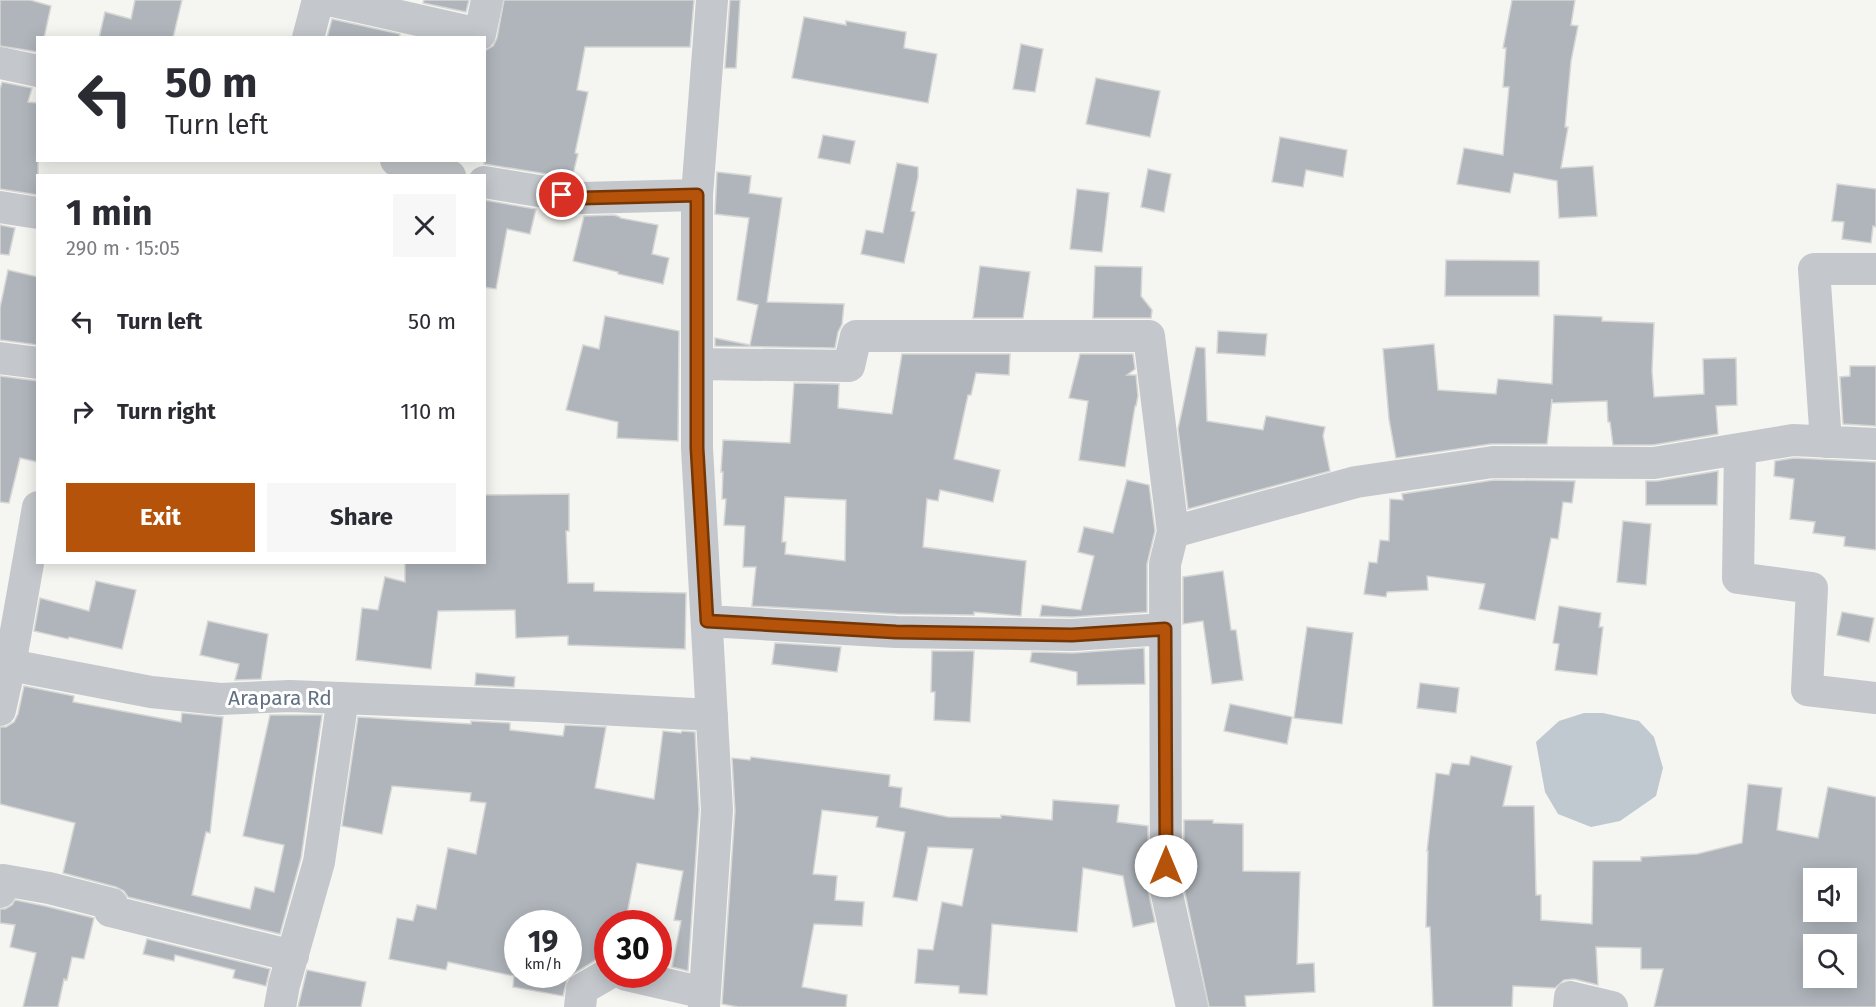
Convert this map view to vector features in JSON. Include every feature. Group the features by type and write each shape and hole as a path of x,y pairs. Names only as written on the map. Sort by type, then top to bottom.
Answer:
{"street":[{"path":"309,36 318,0"},
{"path":"328,0 480,33 487,0"},
{"path":"667,988 705,1000 717,810 697,448 697,195 712,0"},
{"path":"0,63 36,71"},
{"path":"403,162 443,174"},
{"path":"486,182 582,198 697,195"},
{"path":"0,207 36,213"},
{"path":"1826,442 1815,269 1876,268"},
{"path":"697,364 849,366 856,336 1149,336 1173,532 1165,564 1166,890 1192,1007"},
{"path":"0,358 36,363"},
{"path":"1173,532 1356,482 1493,462 1654,463 1793,440 1876,444"},
{"path":"1740,449 1738,578 1812,588 1807,690 1876,698"},
{"path":"0,710 36,518"},
{"path":"707,621 896,632 1072,635 1165,629"},
{"name":"Arapara Rd","path":"10,665 151,692 219,699 290,696 712,715"},
{"path":"280,1007 319,862 343,698"},
{"path":"0,892 3,880 50,888 112,904 110,911 293,956"},
{"path":"580,1007 582,990 594,983"},
{"path":"1569,1007 1570,997 1612,1007"}],"shaded area":[{"path":"1584,713 1603,713 1639,721 1654,737 1663,768 1656,796 1620,821 1591,827 1558,814 1545,792 1536,742 1559,721"}],"building":[{"path":"0,0 30,0 51,6 44,36 36,36 36,52 0,46"},
{"path":"135,0 182,0 173,36 99,36 105,12 131,19"},
{"path":"424,0 469,0 466,12 423,3"},
{"path":"504,0 694,0 690,47 585,47 577,90 588,92 572,178 484,164 486,162 486,50 493,46 497,38"},
{"path":"730,0 740,0 736,68 725,68"},
{"path":"1512,0 1575,0 1571,25 1578,26 1571,61 1565,127 1568,127 1561,168 1593,166 1597,216 1559,218 1557,181 1514,173 1510,193 1457,184 1464,148 1503,155 1509,87 1503,87 1506,48 1503,48"},
{"path":"804,17 846,25 846,21 906,32 904,48 937,54 928,103 792,78"},
{"path":"332,19 400,34 400,36 328,36"},
{"path":"1021,44 1043,49 1035,92 1013,89"},
{"path":"1096,78 1160,91 1150,137 1086,124"},
{"path":"2,82 32,88 28,102 36,103 38,174 36,174 36,195 0,189 0,89"},
{"path":"823,135 855,141 850,164 818,158"},
{"path":"1280,137 1347,150 1343,177 1306,170 1303,187 1272,182"},
{"path":"897,163 918,167 911,211 915,212 904,263 861,254 866,230 883,233"},
{"path":"1148,169 1171,174 1164,212 1141,207"},
{"path":"717,172 751,176 749,193 782,198 767,302 844,304 842,324 835,348 715,346 715,338 750,345 758,305 737,300 749,218 715,214"},
{"path":"1837,184 1876,189 1876,227 1873,226 1871,243 1842,239 1844,222 1832,221"},
{"path":"1077,189 1109,193 1102,252 1070,249"},
{"path":"486,200 536,209 530,234 507,229 496,289 486,287"},
{"path":"614,215 658,225 652,254 669,258 663,284 573,261 584,216"},
{"path":"0,225 15,228 9,255 0,254"},
{"path":"1446,260 1539,261 1539,296 1445,296"},
{"path":"980,266 1030,272 1023,318 973,318"},
{"path":"1095,266 1142,267 1141,296 1152,310 1151,318 1093,318"},
{"path":"8,270 36,277 36,345 0,340 0,308"},
{"path":"1554,315 1602,317 1602,321 1654,323 1652,371 1654,397 1704,394 1703,359 1736,358 1737,405 1716,406 1718,434 1653,445 1613,445 1610,422 1608,422 1607,401 1552,403 1552,399 1547,444 1491,444 1396,458 1389,419 1383,349 1434,344 1438,390 1496,394 1498,379 1552,384"},
{"path":"605,316 679,331 678,441 617,438 618,422 566,410 583,345 599,349"},
{"path":"1218,331 1267,334 1265,356 1217,353"},
{"path":"1196,347 1205,348 1207,421 1263,430 1266,416 1325,427 1323,436 1330,471 1188,509 1178,429"},
{"path":"902,354 1010,354 1009,375 976,373 971,395 968,395 954,459 1000,470 993,502 940,490 938,501 927,499 923,547 1026,561 1021,616 974,612 974,615 897,614 752,606 756,567 743,567 745,526 724,525 726,499 722,499 723,472 721,472 723,440 790,443 794,383 839,384 838,408 892,414","holes":["785,497 846,500 845,561 785,554 786,542 782,542"]},
{"path":"1080,354 1133,354 1135,369 1127,375 1136,375 1138,396 1125,467 1079,460 1088,401 1069,398"},
{"path":"1850,366 1876,366 1876,426 1843,424 1840,377 1850,376"},
{"path":"0,376 36,381 36,462 20,458 9,503 0,502"},
{"path":"1794,458 1876,462 1876,550 1844,546 1845,537 1813,533 1815,522 1790,519 1794,479 1774,476 1775,461"},
{"path":"1718,471 1717,505 1646,505 1646,481"},
{"path":"1127,480 1149,485 1155,531 1147,564 1147,612 1072,617 1040,616 1042,605 1081,610 1094,556 1078,552 1084,527 1113,533"},
{"path":"1494,480 1575,481 1572,503 1563,502 1558,539 1551,538 1535,620 1479,609 1485,584 1427,576 1428,590 1387,592 1386,597 1364,594 1369,562 1377,563 1380,540 1389,541 1390,499 1403,500 1402,494"},
{"path":"569,494 569,531 566,531 568,583 594,583 594,591 686,593 685,649 568,645 568,636 516,638 515,610 438,611 431,669 356,660 362,608 378,610 385,577 405,582 405,564 486,564 486,495"},
{"path":"1623,521 1651,524 1646,585 1617,582"},
{"path":"1223,571 1231,630 1236,630 1243,680 1212,684 1203,621 1183,624 1183,577"},
{"path":"96,581 136,590 122,649 34,631 40,598 89,611"},
{"path":"1559,606 1601,613 1599,627 1603,627 1597,675 1555,670 1559,644 1553,643"},
{"path":"1842,612 1874,618 1869,642 1837,635"},
{"path":"208,621 268,634 261,679 235,680 239,664 200,655"},
{"path":"1307,627 1353,633 1342,724 1294,718"},
{"path":"775,643 841,647 837,672 772,664"},
{"path":"1144,648 1145,684 1077,685 1077,672 1030,662 1032,652 1073,653"},
{"path":"932,651 974,651 970,722 934,720 935,692 931,692"},
{"path":"476,673 515,677 514,687 475,685"},
{"path":"1420,683 1459,688 1456,713 1417,708"},
{"path":"24,686 74,696 73,702 181,722 182,713 223,717 210,833 206,832 192,895 250,909 255,887 274,892 284,845 243,836 270,715 322,715 301,858 280,934 128,897 124,891 116,887 63,873 75,823 0,804 0,727 6,727 14,722"},
{"path":"1230,704 1292,717 1287,744 1224,731"},
{"path":"358,717 471,724 471,721 510,723 510,730 563,736 565,725 606,727 595,788 654,799 663,731 695,732 699,810 688,971 672,967 681,921 674,920 683,871 637,863 628,910 594,910 594,961 582,968 582,910 504,910 504,974 448,962 446,970 389,959 397,918 413,921 417,905 436,909 448,848 476,854 486,803 470,801 471,793 392,786 382,834 342,826"},
{"path":"1471,756 1512,766 1503,806 1534,806 1536,895 1541,895 1541,920 1592,924 1593,861 1641,861 1641,857 1697,854 1742,843 1748,784 1782,788 1777,830 1818,838 1828,787 1876,797 1876,1007 1654,1007 1663,969 1641,969 1641,948 1596,947 1598,985 1574,979 1564,980 1555,988 1513,986 1512,1007 1433,1007 1430,927 1426,927 1427,851 1436,773 1449,775 1452,763 1469,765"},
{"path":"751,757 890,775 889,786 902,788 900,807 948,817 1001,818 1001,815 1052,820 1053,800 1119,805 1117,822 1148,826 1148,890 1155,922 1133,927 1123,876 1083,868 1077,932 992,924 987,995 959,993 959,986 915,983 918,949 933,950 942,902 962,906 973,849 928,847 917,901 893,897 905,832 876,827 878,817 822,810 813,874 837,876 835,900 864,902 862,926 814,924 802,987 847,995 846,1007 738,1007 722,1004 735,811 732,758 750,760"},
{"path":"1184,820 1213,820 1213,823 1243,824 1243,871 1300,872 1297,964 1314,963 1315,992 1245,996 1246,1007 1209,1007 1184,888"},
{"path":"15,900 94,918 84,959 72,957 58,1007 23,1007 36,953 10,947 15,925 0,923 0,909 12,905"},
{"path":"147,939 270,969 266,986 233,978 235,970 175,955 174,961 143,954"},
{"path":"307,970 366,982 361,1007 298,1007"},
{"path":"519,988 565,988 563,996"}],"route":[{"path":"562,195 582,198 697,195 697,448 707,621 896,632 1072,635 1165,629 1166,866"}]}
